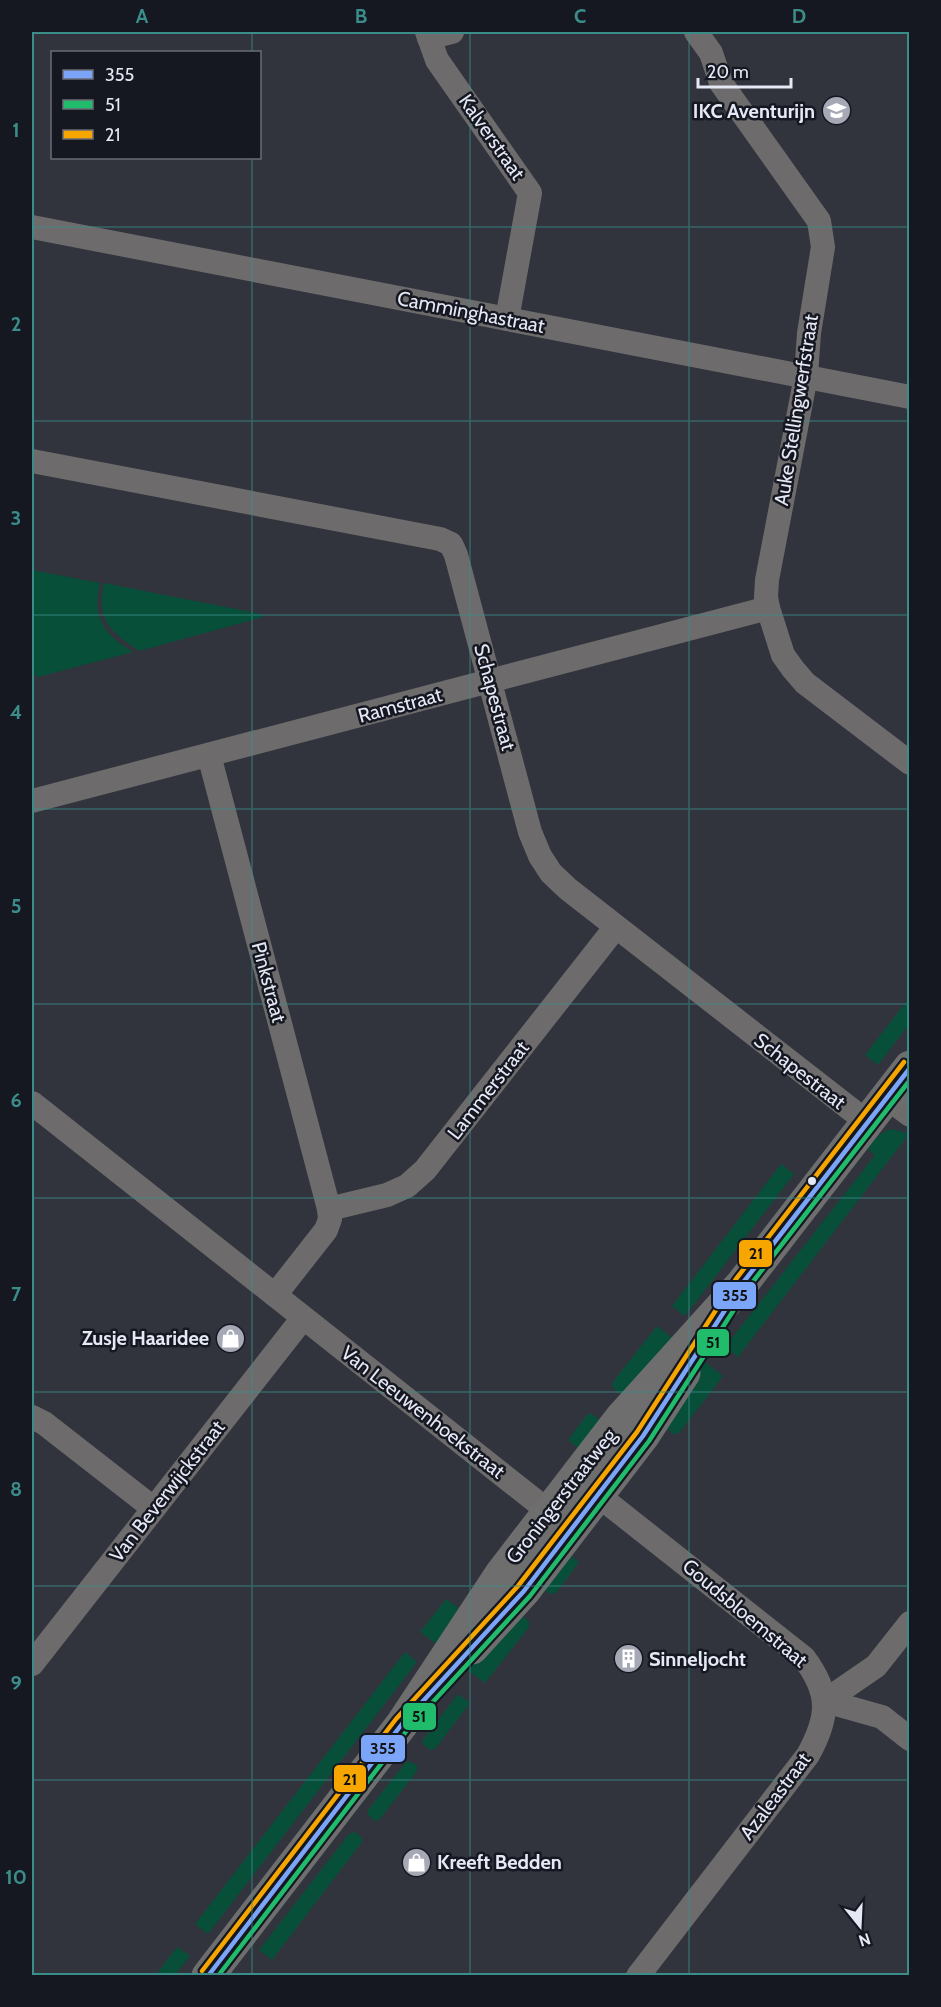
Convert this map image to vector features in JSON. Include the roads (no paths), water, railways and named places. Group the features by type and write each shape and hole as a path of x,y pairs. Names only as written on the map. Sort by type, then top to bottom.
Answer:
{"main road":[{"name":"Groningerstraatweg","path":"208,1976 402,1724 501,1574 560,1520 586,1486 643,1436 742,1284 867,1122 898,1106 909,1067"}],"street":[{"name":"Auke Stellingwerfstraat","path":"696,32 711,53 721,83 819,221 823,247 809,333 806,376 767,580 768,608 783,655 805,683 909,763"},
{"name":"Kalverstraat","path":"436,34 437,60 531,193 507,319"},
{"name":"Camminghastraat","path":"32,227 806,376 909,398"},
{"name":"Schapestraat","path":"32,461 440,539 451,544 491,681 530,832 551,873 615,928 867,1122"},
{"name":"Ramstraat","path":"32,801 768,608"},
{"name":"Pinkstraat","path":"209,755 329,1209"},
{"name":"Lammerstraat","path":"329,1209 387,1194 407,1186 425,1170 615,928"},
{"name":"Van Leeuwenhoekstraat","path":"32,1103 560,1520"},
{"path":"275,1295 326,1230 330,1220 329,1209"},
{"name":"Van Beverwijckstraat","path":"32,1664 303,1318"},
{"path":"32,1417 44,1423 153,1508"},
{"name":"Goudsbloemstraat","path":"586,1486 804,1658 817,1675 825,1701"},
{"path":"825,1701 876,1666 909,1623"},
{"path":"825,1701 882,1717 909,1739"},
{"name":"Azaleastraat","path":"638,1976 808,1755 822,1727 825,1701"}],"place":[{"name":"IKC Aventurijn","path":"836,111"},
{"name":"Zusje Haaridee","path":"230,1338"},
{"name":"Sinneljocht","path":"628,1659"},
{"name":"Kreeft Bedden","path":"416,1862"}]}
